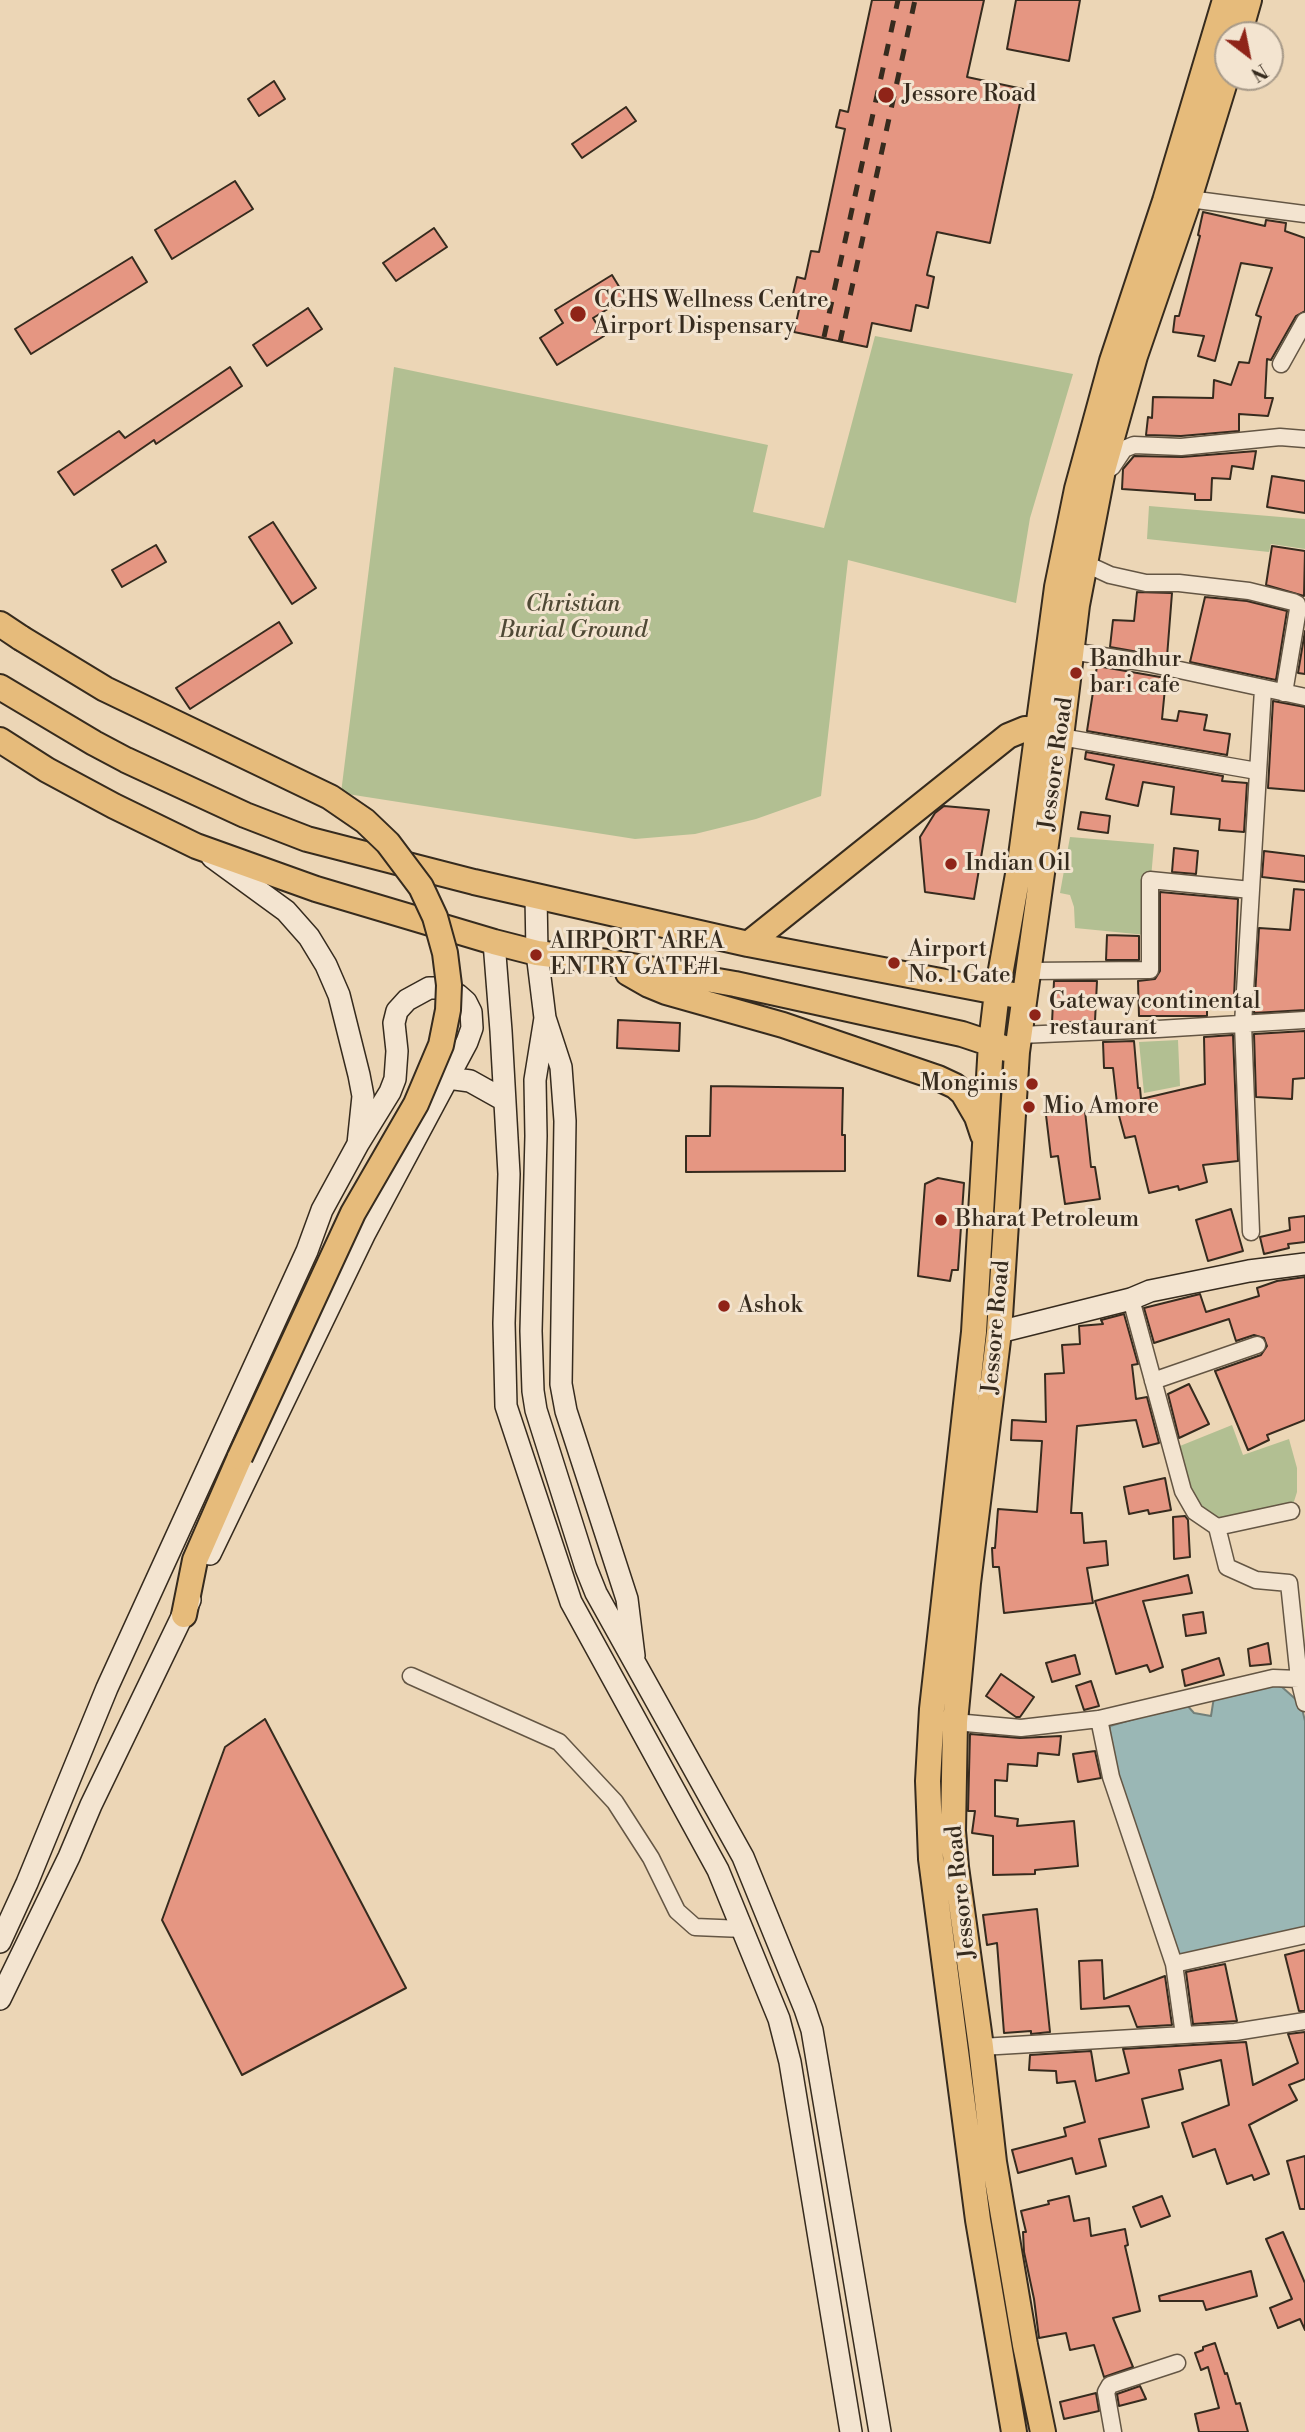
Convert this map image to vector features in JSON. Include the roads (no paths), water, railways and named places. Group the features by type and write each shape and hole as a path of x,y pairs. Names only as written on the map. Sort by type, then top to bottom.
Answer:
{"main road":[{"name":"Jessore Road","path":"1043,2432 994,2162 953,1831 955,1722 968,1583 999,1332 1018,1044 1084,563 1093,469 1112,361 1165,201 1226,0"},
{"path":"1243,21 1250,0"},
{"name":"Jessore Road","path":"1014,2432 978,2220 929,1826 929,1735 974,1332 991,1043 997,992 1020,863 1057,587 1093,469 1189,199 1222,91"},
{"path":"0,624 105,689 330,797 365,821 388,843 421,887 435,917 442,941 449,985 448,1010 441,1045 416,1104 353,1213 240,1457 195,1560 184,1615"},
{"path":"0,687 116,755 245,815 307,839 536,897 748,944 1024,997"},
{"path":"748,944 1007,736 1025,729 1037,730"},
{"path":"0,740 47,770 196,846 281,877 494,943 537,953 615,963 735,984 855,1009 991,1043 1018,1044"},
{"path":"615,963 632,976 666,992 783,1025 938,1077 955,1086 969,1101 986,1142"}],"street":[{"path":"1189,199 1305,214"},
{"path":"1281,363 1305,321"},
{"path":"1093,469 1109,470 1124,449 1134,445 1181,447 1280,437 1305,439"},
{"path":"1084,563 1110,575 1146,583 1179,583 1249,591 1293,601 1298,609 1284,693"},
{"path":"1071,651 1147,663 1305,697"},
{"path":"1251,1232 1243,1024 1263,689"},
{"path":"1061,737 1257,771"},
{"path":"196,846 286,911 309,937 326,965 339,995 363,1096 358,1144"},
{"path":"1028,971 1150,970 1150,880 1251,890"},
{"path":"536,897 537,953 545,1018 561,1068 565,1121 561,1384 566,1411 627,1599 636,1668"},
{"path":"494,943 509,1174 504,1383 511,1426 571,1602 718,1870 785,2040 851,2432"},
{"path":"0,1942 124,1650 307,1251 322,1210 390,1092 397,1065 394,1023 397,1011 407,1000 429,988 442,988 458,995 466,1002 471,1012 472,1028 467,1042 365,1233 210,1553 184,1615 90,1805 69,1857 0,1999"},
{"path":"545,1018 536,1071 531,1332 536,1410 596,1593 743,1857 805,2009 812,2030 880,2432"},
{"path":"1018,1044 1305,1020"},
{"path":"448,1078 470,1081 504,1100"},
{"path":"999,1332 1131,1299 1150,1291 1249,1271 1305,1264"},
{"path":"1131,1299 1183,1491 1195,1512 1217,1527 1227,1567 1256,1580 1289,1583 1299,1679 1305,1703"},
{"path":"1153,1381 1257,1345"},
{"path":"1217,1527 1292,1511"},
{"path":"411,1676 559,1742 615,1802 651,1858 677,1912 695,1927 743,1928"},
{"path":"955,1722 1021,1728 1099,1719 1273,1678 1299,1679"},
{"path":"1099,1719 1111,1777 1174,1964 1184,2035"},
{"path":"0,1913 27,1883"},
{"path":"1174,1964 1305,1935"},
{"path":"981,2047 1235,2032 1305,2021"},
{"path":"1113,2432 1106,2392 1110,2385 1177,2363"}],"water":[{"path":"1267,1683 1282,1687 1301,1704 1305,1721 1305,1932 1172,1959 1108,1740 1110,1726 1186,1704 1194,1713 1211,1716 1214,1697"}],"railway":[{"path":"824,337 898,0"},
{"path":"840,342 915,0"}],"place":[{"name":"Jessore Road","path":"886,95"},
{"name":"CGHS Wellness Centre Airport Dispensary","path":"578,314"},
{"name":"Bandhur bari cafe","path":"1076,673"},
{"name":"Indian Oil","path":"951,864"},
{"name":"AIRPORT AREA ENTRY GATE#1","path":"536,955"},
{"name":"Airport No. 1 Gate","path":"894,963"},
{"name":"Gateway continental restaurant","path":"1035,1015"},
{"name":"Monginis","path":"1032,1084"},
{"name":"Mio Amore","path":"1029,1107"},
{"name":"Bharat Petroleum","path":"941,1220"},
{"name":"Ashok","path":"724,1306"}],"park label":[{"name":"Christian Burial Ground","path":"573,618"}]}
